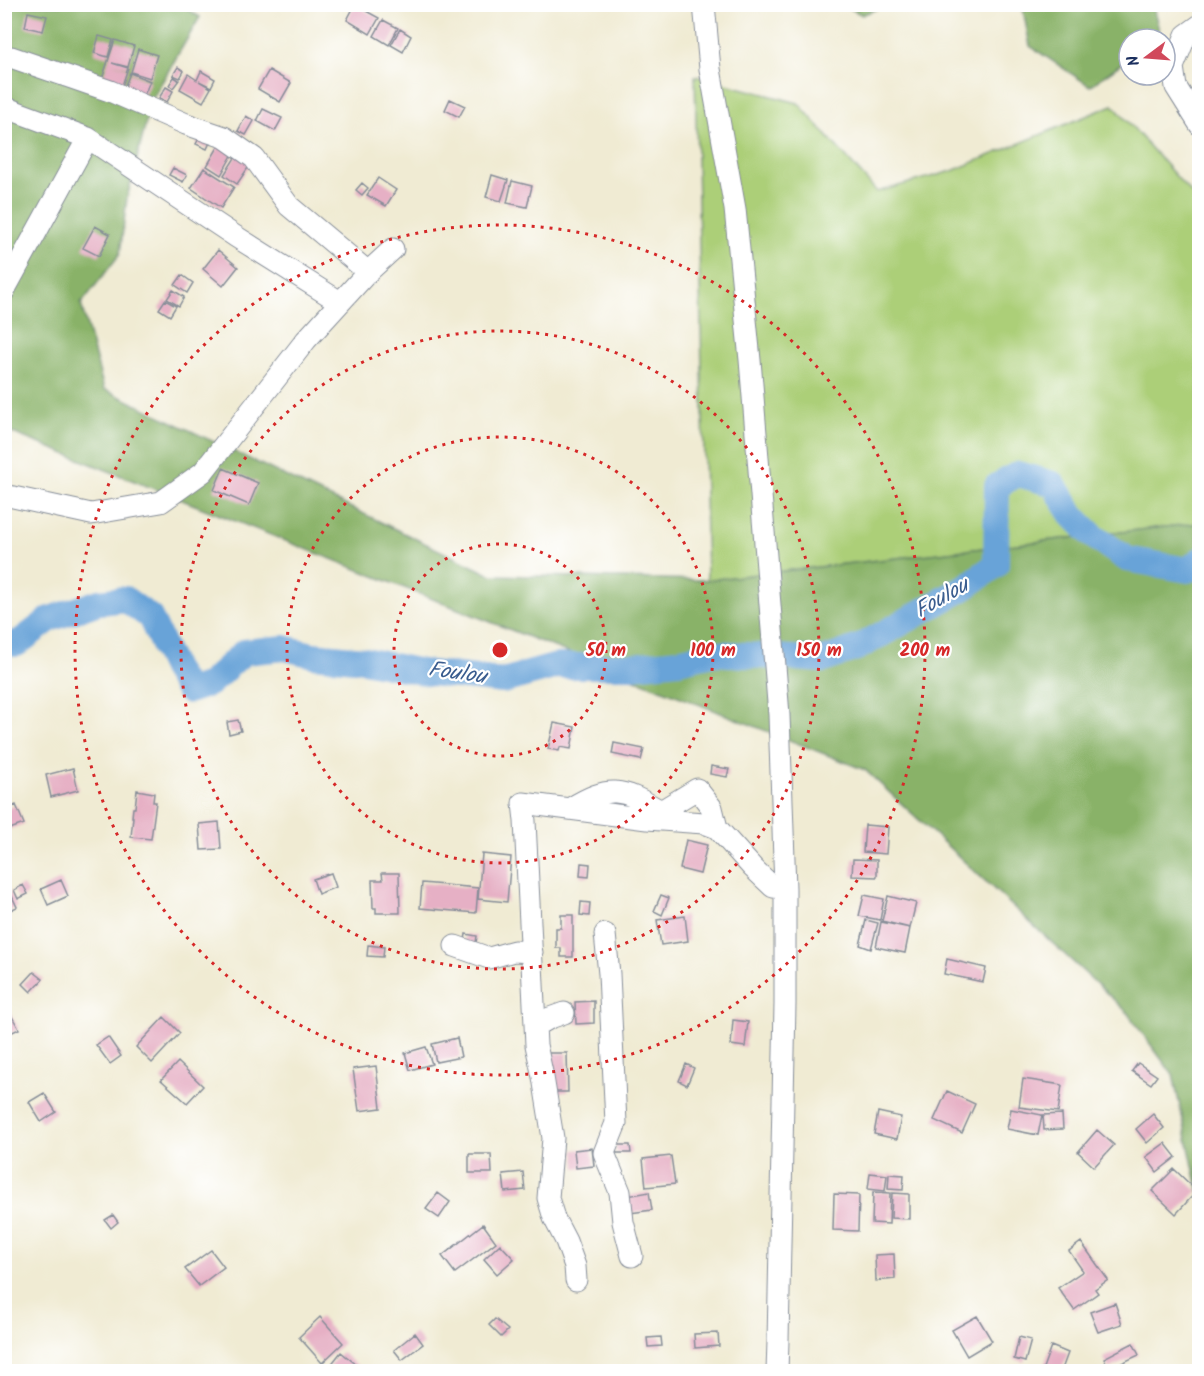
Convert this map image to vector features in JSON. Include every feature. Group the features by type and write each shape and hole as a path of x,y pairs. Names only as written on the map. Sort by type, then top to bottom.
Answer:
{"street":[{"path":"704,4 710,69 735,209 750,360 779,715 785,1016 777,1371"},
{"path":"1200,25 1186,35 1173,67 1176,87 1200,125"},
{"path":"10,57 110,92 186,124 224,137 254,158 289,206 368,272"},
{"path":"4,107 88,138 235,236 340,302"},
{"path":"4,291 88,138"},
{"path":"4,495 91,514 161,502 203,472 306,340 368,272 393,249"},
{"path":"569,809 587,798 614,791 634,796 661,811 697,789 712,808 717,828 773,887 784,888"},
{"path":"576,1280 575,1266 554,1218 548,1198 553,1138 536,1045 523,803 704,824 717,828"},
{"path":"605,934 616,1123 604,1153 620,1192 632,1256"},
{"path":"454,946 489,958 514,951 532,951"},
{"path":"536,1026 564,1013"}],"green space":[{"path":"4,5 180,5 200,17 152,99 127,198 120,254 81,304 104,389 491,575 707,580 1199,523 1199,1193 1173,1075 1126,1011 865,770 5,430"},
{"path":"844,5 886,5 862,15"},
{"path":"1022,5 1153,5 1158,27 1117,27 1117,67 1090,86 1030,46"},
{"path":"695,76 798,103 877,192 952,171 1113,105 1190,192 1199,193 1199,523 707,580"}],"building":[{"path":"355,5 379,18 370,34 347,20"},
{"path":"28,12 47,16 43,31 25,27"},
{"path":"383,20 398,28 389,45 374,36"},
{"path":"400,29 411,36 403,52 391,45"},
{"path":"99,36 113,40 108,57 94,53"},
{"path":"115,40 134,46 128,67 112,63 128,68 121,89 101,82"},
{"path":"138,49 157,55 150,78 131,72"},
{"path":"178,67 184,71 180,78 173,75"},
{"path":"269,70 291,83 280,102 258,89"},
{"path":"201,71 215,79 211,87 199,81 211,88 203,102 180,89 188,74 197,80"},
{"path":"130,73 150,81 143,98 123,91"},
{"path":"174,77 179,80 173,88 169,85"},
{"path":"166,87 173,91 167,102 159,98"},
{"path":"450,99 465,106 459,117 445,110"},
{"path":"263,109 282,118 275,131 257,121"},
{"path":"246,116 254,121 246,135 238,131"},
{"path":"201,135 211,140 207,149 196,144"},
{"path":"221,142 235,150 221,175 207,166"},
{"path":"238,153 252,162 237,184 224,175"},
{"path":"173,168 187,175 183,182 169,175"},
{"path":"204,168 234,187 221,208 191,188"},
{"path":"492,175 508,180 501,201 486,197"},
{"path":"378,178 396,190 386,206 367,195"},
{"path":"512,181 532,186 527,207 507,203"},
{"path":"362,183 368,188 362,195 356,190"},
{"path":"95,226 110,234 99,256 83,248"},
{"path":"218,250 238,267 223,286 203,269"},
{"path":"182,275 193,283 187,293 175,285"},
{"path":"173,290 184,297 179,306 167,299"},
{"path":"165,300 176,306 170,316 159,309"},
{"path":"223,468 258,483 249,505 214,490"},
{"path":"238,720 241,731 229,734 227,722"},
{"path":"554,723 575,727 571,749 560,747 559,751 548,749"},
{"path":"614,743 644,749 641,760 612,754"},
{"path":"711,766 729,769 727,777 710,774"},
{"path":"73,768 78,790 51,797 46,775"},
{"path":"137,790 154,793 153,802 156,802 151,839 131,837"},
{"path":"16,805 24,824 4,831 4,810"},
{"path":"219,822 221,849 201,850 199,824"},
{"path":"865,825 888,827 886,854 863,852"},
{"path":"686,840 707,845 700,874 680,869"},
{"path":"482,854 511,857 507,902 478,899"},
{"path":"853,859 877,860 877,877 852,876"},
{"path":"581,863 590,864 589,877 580,876"},
{"path":"331,873 336,887 318,894 313,879"},
{"path":"382,873 399,873 400,913 376,913 376,908 373,908 372,880 383,880"},
{"path":"61,880 68,896 48,905 41,889"},
{"path":"422,883 478,888 476,913 420,908"},
{"path":"23,885 28,894 18,899 14,890"},
{"path":"8,888 17,907 4,913 4,890"},
{"path":"661,895 669,898 662,915 654,911"},
{"path":"864,895 884,899 880,920 859,916"},
{"path":"888,896 916,903 910,928 882,921"},
{"path":"581,902 590,903 589,916 580,915"},
{"path":"561,915 573,915 573,957 561,957 561,948 556,948 556,928 561,928"},
{"path":"685,916 688,941 661,945 657,920"},
{"path":"866,920 878,923 871,949 860,945"},
{"path":"881,922 910,928 905,953 876,947"},
{"path":"466,934 477,936 475,949 464,947"},
{"path":"368,945 384,947 383,957 367,956"},
{"path":"947,959 986,968 983,982 944,974"},
{"path":"34,972 43,979 31,992 23,984"},
{"path":"594,1001 594,1023 576,1024 575,1002"},
{"path":"10,1013 19,1029 4,1036 4,1016"},
{"path":"164,1017 180,1033 152,1063 136,1047"},
{"path":"733,1020 748,1022 745,1047 731,1045"},
{"path":"108,1037 121,1056 110,1064 96,1045"},
{"path":"457,1038 461,1057 436,1062 432,1044"},
{"path":"426,1047 432,1064 410,1070 405,1053"},
{"path":"548,1053 567,1053 568,1092 548,1092"},
{"path":"178,1062 203,1086 187,1103 161,1080"},
{"path":"1138,1063 1157,1076 1151,1084 1132,1071"},
{"path":"686,1064 694,1068 687,1085 679,1081"},
{"path":"376,1066 381,1108 359,1111 353,1069"},
{"path":"1023,1079 1062,1085 1058,1112 1019,1107"},
{"path":"947,1091 975,1104 962,1133 934,1120"},
{"path":"44,1093 56,1112 41,1122 29,1102"},
{"path":"1011,1109 1042,1115 1038,1135 1007,1129"},
{"path":"878,1112 901,1117 897,1139 874,1134"},
{"path":"1062,1114 1063,1129 1044,1130 1043,1115"},
{"path":"1153,1114 1164,1128 1147,1143 1136,1129"},
{"path":"1097,1130 1114,1145 1094,1167 1078,1152"},
{"path":"1165,1143 1176,1157 1157,1172 1146,1157"},
{"path":"616,1145 630,1145 631,1153 616,1153"},
{"path":"592,1148 594,1166 576,1168 574,1150"},
{"path":"469,1154 491,1154 492,1173 469,1173"},
{"path":"671,1156 675,1184 646,1187 643,1159"},
{"path":"1174,1169 1197,1191 1176,1214 1152,1191"},
{"path":"523,1172 525,1190 505,1192 503,1174"},
{"path":"870,1173 887,1175 885,1191 868,1189"},
{"path":"889,1174 904,1175 903,1190 888,1189"},
{"path":"649,1192 652,1210 630,1213 627,1196"},
{"path":"873,1192 890,1193 889,1224 872,1223"},
{"path":"438,1193 450,1202 439,1218 426,1209"},
{"path":"892,1193 909,1194 909,1219 891,1218"},
{"path":"834,1194 859,1195 858,1231 833,1230"},
{"path":"113,1215 118,1222 111,1228 105,1220"},
{"path":"483,1224 496,1242 455,1273 442,1256"},
{"path":"1081,1242 1108,1280 1095,1289 1098,1293 1074,1310 1058,1288 1083,1271 1069,1251"},
{"path":"500,1244 514,1259 497,1274 484,1259"},
{"path":"211,1250 224,1267 199,1286 185,1269"},
{"path":"894,1254 895,1279 876,1281 875,1255"},
{"path":"1115,1303 1122,1324 1098,1332 1090,1312"},
{"path":"977,1316 992,1341 967,1356 952,1330"},
{"path":"320,1317 343,1343 322,1363 299,1337"},
{"path":"495,1319 508,1330 501,1337 489,1325"},
{"path":"415,1333 423,1344 402,1360 394,1350"},
{"path":"718,1333 719,1346 695,1348 694,1334"},
{"path":"661,1337 662,1346 648,1347 647,1338"},
{"path":"1019,1337 1031,1340 1025,1362 1014,1359"},
{"path":"1133,1343 1139,1355 1109,1369 1104,1358"},
{"path":"1051,1346 1068,1353 1061,1372 1052,1372 1043,1368"},
{"path":"341,1352 358,1366 354,1372 337,1372 330,1366"}],"waterway":[{"name":"Foulou","path":"4,643 17,644 50,619 99,602 125,599 150,617 174,669 188,691 209,684 244,652 285,648 313,655 364,660 422,672 503,681 557,666 633,666 678,661 713,653 824,660 859,647 964,588 996,565 997,486 1018,474 1053,484 1074,517 1093,536 1127,559 1188,570 1200,560"}]}
